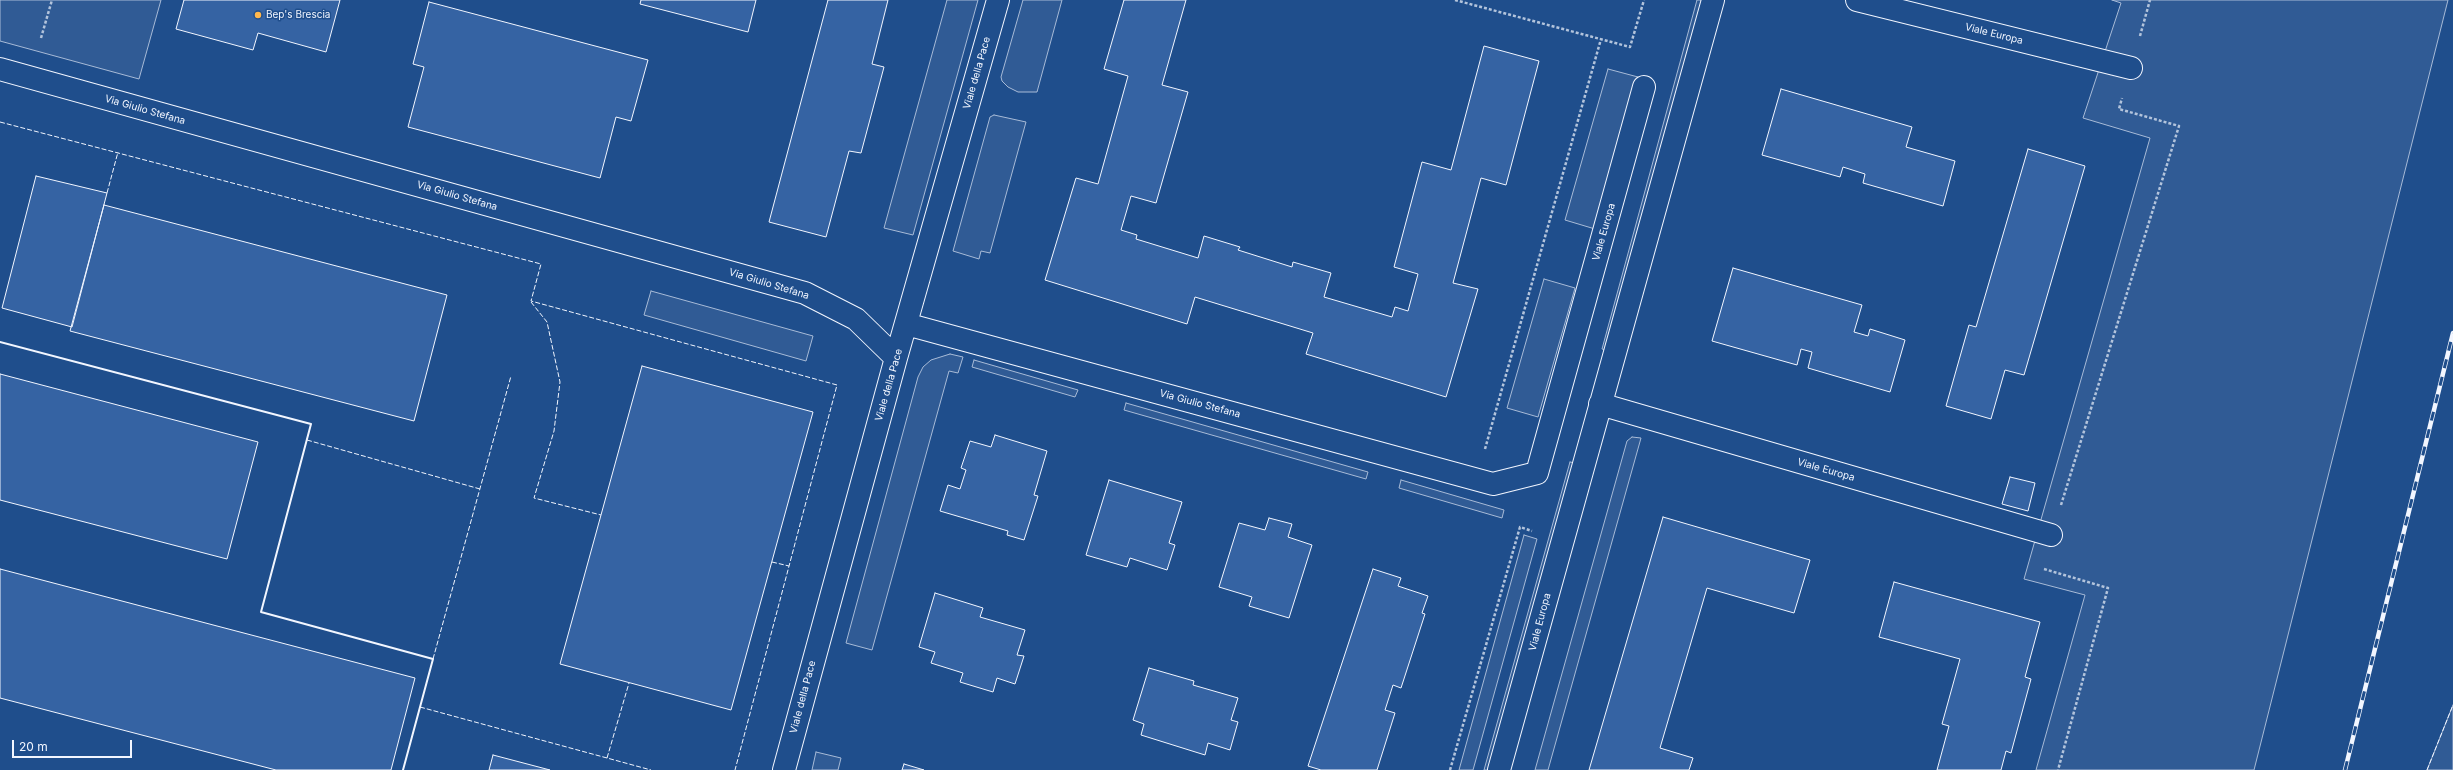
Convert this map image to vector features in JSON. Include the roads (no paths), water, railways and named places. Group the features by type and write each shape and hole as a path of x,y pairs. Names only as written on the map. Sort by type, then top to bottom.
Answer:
{"street":[{"name":"Viale della Pace","path":"784,770 896,358 998,0"},
{"name":"Viale Europa","path":"1499,770 1713,0"},
{"name":"Viale Europa","path":"1857,0 2131,68"},
{"name":"Via Giulio Stefana","path":"0,69 804,293 856,319 896,358"},
{"name":"Viale Europa","path":"1493,484 1537,473 1644,87"},
{"name":"Via Giulio Stefana","path":"906,324 1493,484"},
{"name":"Viale Europa","path":"1600,404 2051,535"}],"railway":[{"path":"2345,770 2453,333"}],"place":[{"name":"Bep's Brescia","path":"258,15"}]}
